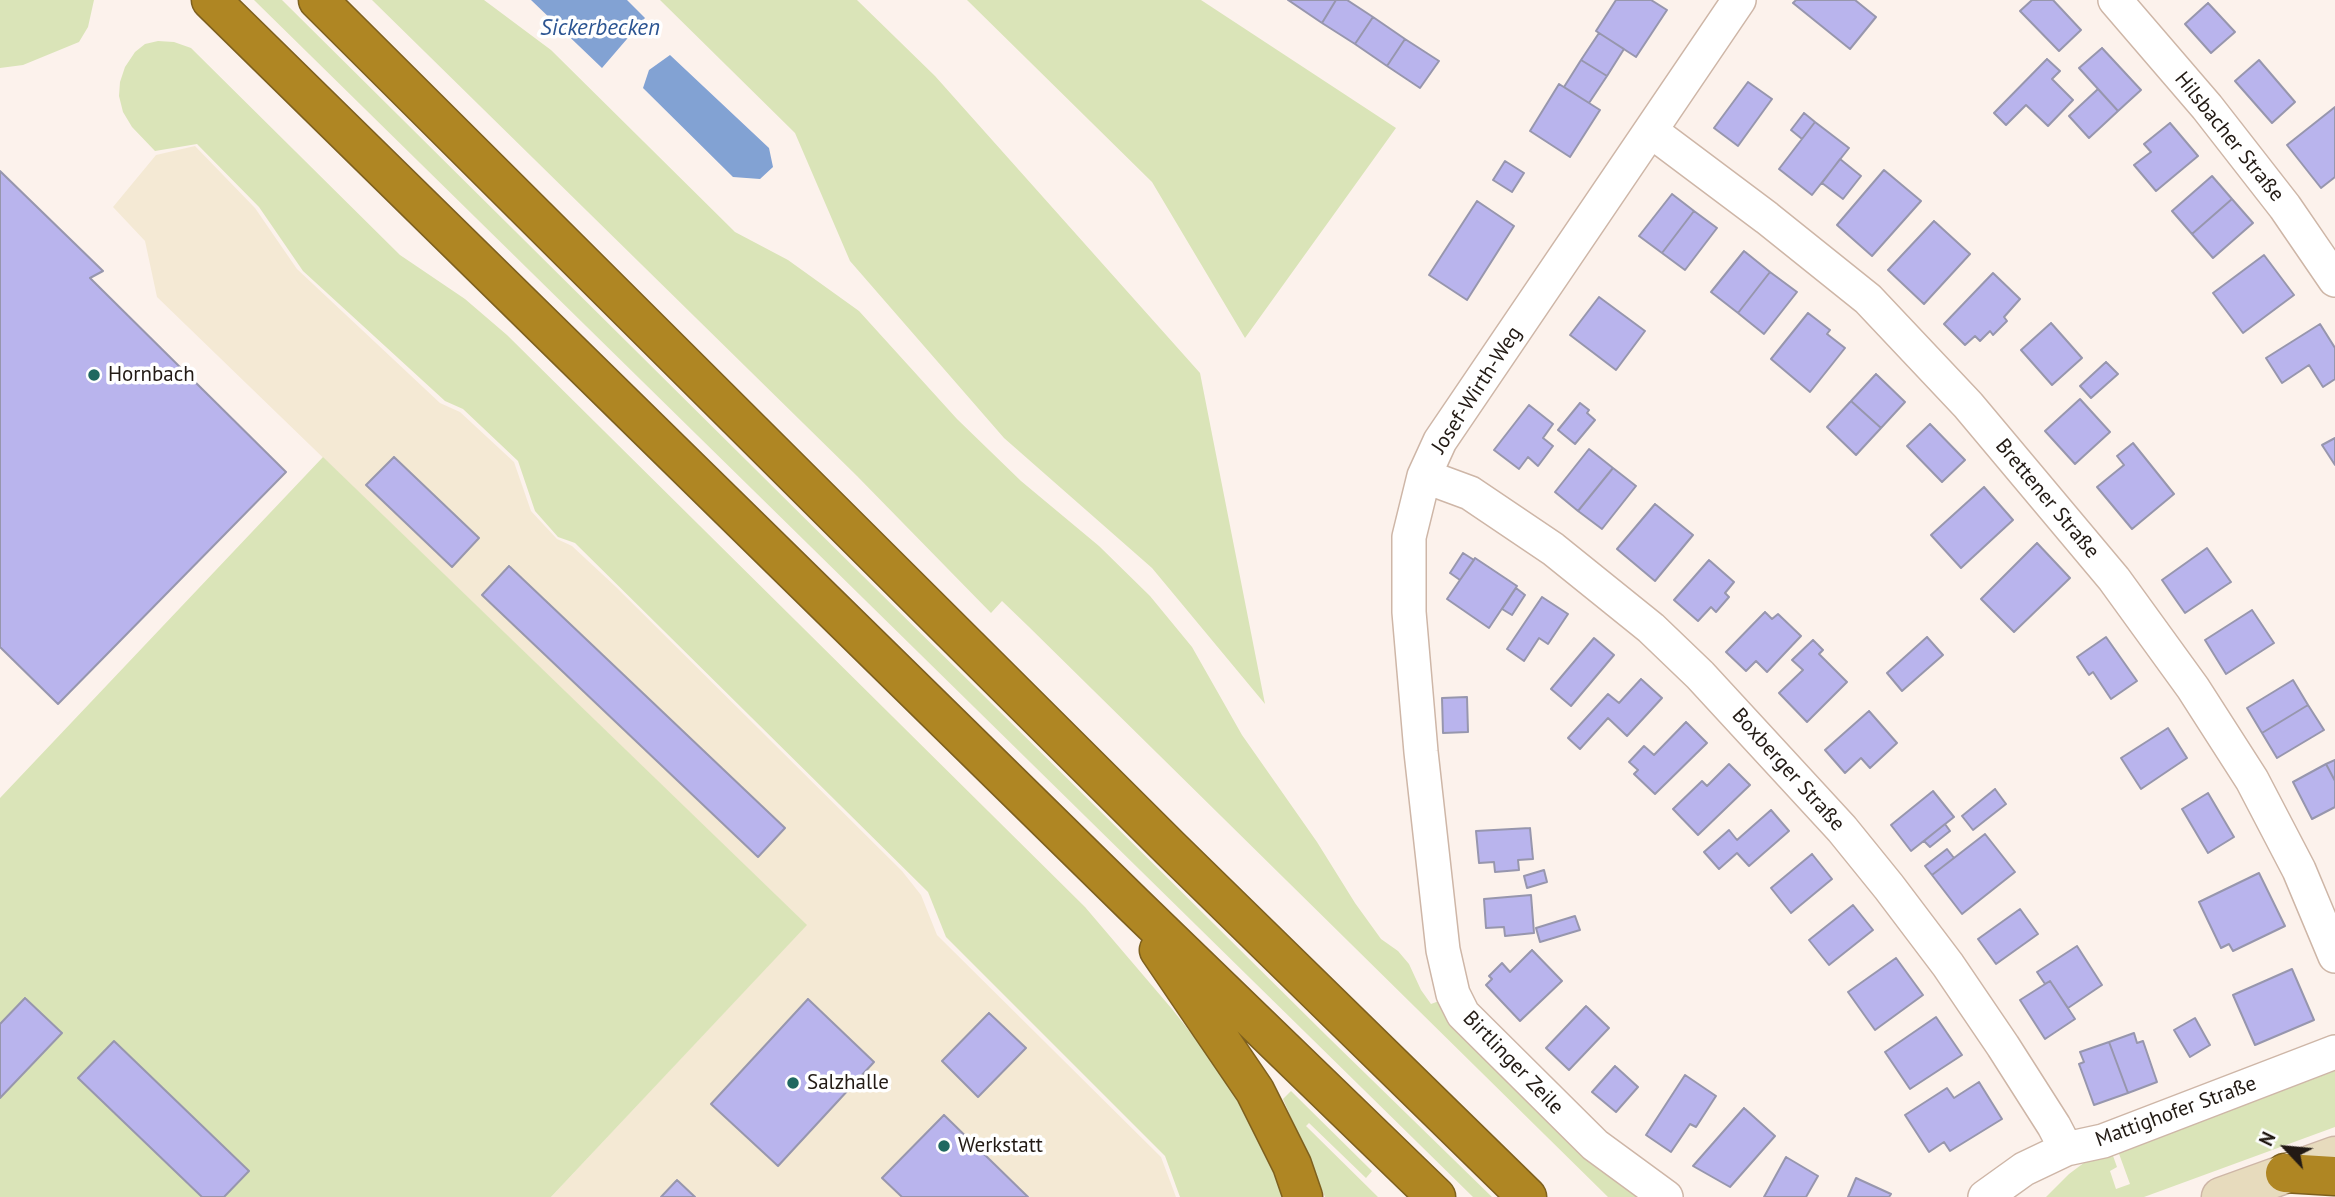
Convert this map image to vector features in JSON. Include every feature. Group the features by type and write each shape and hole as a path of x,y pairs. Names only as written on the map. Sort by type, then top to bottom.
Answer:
{"highway":[{"path":"211,0 1436,1197"},
{"path":"318,0 1171,849 1528,1197"},
{"path":"1138,908 1166,962 1255,1091 1292,1165 1303,1197"},
{"path":"2285,1173 2335,1176"}],"main road":[{"path":"2221,1197 2335,1156"}],"street":[{"name":"Josef-Wirth-Weg","path":"1435,884 1409,612 1409,537 1424,476 1440,442 1740,0"},
{"name":"Hilsbacher Straße","path":"2121,2 2285,207 2335,280"},
{"name":"Brettener Straße","path":"1651,131 1767,218 1868,299 1968,405 2114,579 2193,688 2252,780 2298,870 2335,956"},
{"name":"Boxberger Straße","path":"1424,476 1470,493 1553,549 1651,628 1700,675 1842,829 1889,887 1948,965 2003,1046 2066,1149"},
{"name":"Birtlinger Zeile","path":"1435,884 1443,950 1453,994 1463,1014 1595,1145 1666,1197"},
{"name":"Mattighofer Straße","path":"1984,1197 2024,1169 2066,1149 2104,1141 2335,1052"}],"shaded area":[{"path":"195,146 255,208 297,269 440,403 460,412 514,462 531,511 557,539 572,546 615,586 902,871 921,895 937,935 1161,1157 1176,1197 551,1197 806,925 157,297 145,241 113,207 156,155"}],"green space":[{"path":"0,0 94,0 88,27 79,42 23,65 0,68"},
{"path":"254,0 282,0 1492,1197 1473,1197"},
{"path":"372,0 484,0 551,50 735,232 788,260 859,311 957,419 1021,481 1099,546 1150,596 1192,647 1242,735 1381,939 1398,951 1409,964 1431,1004 1439,1001 1643,1197 1608,1197 1002,601 991,613 857,476"},
{"path":"660,0 857,0 935,76 1200,373 1265,704 1152,568 1004,438 850,261 795,133"},
{"path":"967,0 1201,0 1396,128 1245,338 1152,182"},
{"path":"174,42 191,48 400,255 465,299 507,335 1085,907 1172,1009 1231,1084 1287,1197 1180,1197 1165,1156 946,937 928,892 575,543 558,537 535,511 518,461 463,409 445,401 303,271 259,207 197,144 155,151 132,127 123,112 119,96 125,67 135,52 145,44"},
{"path":"323,457 807,925 551,1197 0,1197 0,798"},
{"path":"2335,1071 2335,1127 2144,1197 2046,1197 2085,1162 2112,1153 2117,1167 2110,1171 2116,1189 2130,1184 2118,1151"},
{"path":"1291,1091 1372,1171 1366,1178 1309,1123 1306,1126 1378,1197 1325,1197 1283,1099"}],"water":[{"name":"Sickerbecken","path":"531,0 627,0 645,18 602,68"},
{"path":"670,55 769,148 773,167 760,179 733,177 643,88 649,70"}],"building":[{"path":"1288,0 1336,0 1322,23"},
{"path":"1336,0 1347,0 1373,17 1355,44 1322,23"},
{"path":"1616,0 1651,0 1667,10 1636,57 1596,31"},
{"path":"1796,0 1855,0 1876,17 1850,49 1793,3"},
{"path":"2032,0 2053,0 2081,30 2059,51 2020,11"},
{"path":"2208,3 2235,32 2211,53 2185,24"},
{"path":"1373,17 1405,39 1387,66 1355,44"},
{"path":"1599,33 1624,49 1607,76 1581,60"},
{"path":"1405,39 1439,61 1420,88 1387,66"},
{"path":"2102,48 2141,90 2118,111 2079,68"},
{"path":"2047,59 2060,71 2052,79 2073,100 2048,126 2026,105 2006,125 1994,113"},
{"path":"1581,60 1607,76 1589,103 1564,87"},
{"path":"2259,60 2295,102 2272,123 2235,81"},
{"path":"1748,82 1772,99 1738,146 1714,128"},
{"path":"1559,84 1600,110 1570,157 1530,131"},
{"path":"2098,89 2118,111 2089,138 2069,116"},
{"path":"2335,107 2335,177 2321,188 2287,145"},
{"path":"1804,113 1815,122 1802,139 1791,130"},
{"path":"1815,122 1849,148 1812,195 1779,169"},
{"path":"2170,123 2198,156 2156,191 2134,165 2151,152 2144,144"},
{"path":"1840,159 1861,176 1843,199 1822,183"},
{"path":"1505,161 1524,173 1512,192 1493,180"},
{"path":"1884,170 1921,201 1872,256 1837,225"},
{"name":"Hornbach","path":"0,171 103,271 90,278 286,472 58,704 0,647"},
{"path":"2212,176 2232,199 2192,234 2172,211"},
{"path":"1672,194 1694,211 1662,253 1639,236"},
{"path":"2232,199 2253,223 2213,258 2192,234"},
{"path":"1477,201 1514,226 1467,300 1429,275"},
{"path":"1694,211 1717,228 1685,270 1662,253"},
{"path":"1934,221 1970,254 1924,304 1888,270"},
{"path":"1744,251 1770,272 1738,313 1711,292"},
{"path":"2264,255 2294,295 2243,333 2213,293"},
{"path":"1770,272 1797,292 1764,334 1738,313"},
{"path":"1993,273 2020,299 2004,317 2007,321 1993,335 1990,331 1980,341 1975,336 1965,345 1944,324"},
{"path":"1599,297 1645,331 1616,370 1570,335"},
{"path":"1808,313 1830,330 1827,334 1845,348 1810,392 1771,359"},
{"path":"2051,323 2082,358 2052,385 2021,350"},
{"path":"2320,324 2335,348 2335,379 2323,387 2309,365 2282,383 2266,358"},
{"path":"2106,362 2118,374 2091,398 2080,386"},
{"path":"1876,374 1905,402 1881,428 1851,401"},
{"path":"2080,399 2110,432 2075,464 2045,431"},
{"path":"1851,401 1881,428 1856,455 1827,427"},
{"path":"1580,403 1589,410 1587,413 1595,420 1575,444 1558,430"},
{"path":"1529,405 1553,424 1543,438 1553,446 1538,466 1528,457 1519,469 1494,450"},
{"path":"1930,424 1965,460 1942,482 1907,446"},
{"path":"2335,438 2335,465 2322,445"},
{"path":"2133,443 2174,494 2132,529 2097,487 2124,465 2117,456"},
{"path":"1589,449 1613,468 1578,511 1555,492"},
{"path":"394,457 479,538 452,567 366,485"},
{"path":"1613,468 1636,486 1602,529 1578,511"},
{"path":"1984,487 2013,520 1961,568 1931,535"},
{"path":"1655,504 1693,535 1655,581 1617,549"},
{"path":"2037,543 2070,578 2014,632 1981,599"},
{"path":"2207,548 2231,582 2185,613 2162,580"},
{"path":"1463,553 1474,560 1460,580 1450,573"},
{"path":"1475,558 1517,586 1489,628 1447,599"},
{"path":"1709,560 1734,582 1725,593 1729,597 1716,612 1711,607 1698,621 1674,600"},
{"path":"509,566 785,828 758,857 482,595"},
{"path":"1516,588 1525,595 1512,615 1502,609"},
{"path":"1542,597 1568,614 1548,644 1539,638 1524,661 1507,649"},
{"path":"2252,610 2274,643 2226,674 2205,640"},
{"path":"1765,612 1772,619 1778,614 1801,636 1767,672 1756,661 1746,671 1726,652"},
{"path":"1927,637 1943,655 1902,691 1887,673"},
{"path":"2106,637 2137,681 2111,699 2093,672 2089,675 2077,657"},
{"path":"1594,638 1614,655 1571,706 1551,689"},
{"path":"1813,640 1823,650 1819,654 1847,682 1807,722 1779,693 1803,670 1792,660"},
{"path":"1641,679 1662,698 1627,736 1608,718 1580,749 1568,738 1608,694 1619,703"},
{"path":"2293,680 2308,705 2262,733 2247,708"},
{"path":"1467,697 1468,732 1443,733 1442,698"},
{"path":"2308,705 2324,730 2277,758 2262,733"},
{"path":"1869,711 1897,743 1870,768 1861,758 1845,773 1825,750"},
{"path":"1686,722 1707,743 1655,794 1634,774 1638,770 1629,762 1644,746 1654,755"},
{"path":"2168,728 2187,758 2141,789 2121,758"},
{"path":"2335,760 2335,781 2326,764"},
{"path":"1729,764 1750,785 1698,835 1673,809 1702,781 1707,786"},
{"path":"2326,764 2335,781 2335,807 2312,819 2293,782"},
{"path":"1995,789 2006,804 1973,830 1962,816"},
{"path":"1933,791 1954,817 1911,851 1891,825"},
{"path":"2208,793 2234,837 2208,853 2182,809"},
{"path":"1771,810 1789,831 1749,866 1737,853 1719,869 1704,852 1729,830 1737,840"},
{"path":"1945,824 1950,831 1930,847 1924,841"},
{"path":"1530,828 1533,859 1518,860 1519,870 1495,872 1494,862 1479,863 1476,831"},
{"path":"1985,834 2015,872 1962,914 1932,875"},
{"path":"1947,849 1954,858 1932,875 1925,866"},
{"path":"1812,854 1832,879 1791,913 1771,888"},
{"path":"1544,870 1547,882 1527,888 1524,876"},
{"path":"2259,873 2285,926 2233,951 2229,944 2221,948 2199,902"},
{"path":"1531,895 1534,933 1505,936 1504,927 1486,928 1484,899"},
{"path":"1853,905 1873,930 1829,965 1809,940"},
{"path":"2020,909 2038,934 1996,964 1978,939"},
{"path":"1575,916 1580,930 1540,942 1536,928"},
{"path":"2077,946 2102,985 2068,1008 2050,981 2045,984 2037,972"},
{"path":"1532,950 1562,981 1520,1021 1486,985 1492,979 1489,976 1502,963 1510,972"},
{"path":"1896,958 1923,995 1875,1030 1848,992"},
{"path":"2292,969 2314,1020 2255,1045 2233,995"},
{"path":"2050,981 2075,1019 2045,1039 2020,1000"},
{"path":"25,998 62,1033 0,1098 0,1024"},
{"name":"Salzhalle","path":"808,999 874,1062 778,1166 711,1104"},
{"path":"1586,1006 1609,1028 1569,1070 1546,1048"},
{"path":"989,1013 1026,1048 978,1097 942,1061"},
{"path":"1936,1017 1962,1055 1910,1089 1885,1052"},
{"path":"2195,1018 2210,1045 2190,1057 2174,1030"},
{"path":"2134,1033 2137,1043 2143,1041 2157,1082 2128,1093 2109,1042"},
{"path":"114,1041 249,1171 224,1197 202,1197 78,1078"},
{"path":"2109,1042 2128,1093 2094,1105 2079,1064 2084,1062 2080,1052"},
{"path":"1615,1066 1638,1087 1616,1112 1592,1092"},
{"path":"1685,1075 1716,1096 1696,1127 1690,1124 1671,1152 1646,1135"},
{"path":"1979,1082 2002,1119 1950,1151 1944,1142 1929,1152 1905,1115 1947,1088 1954,1098"},
{"path":"1744,1108 1775,1136 1730,1187 1693,1166"},
{"name":"Werkstatt","path":"944,1115 1028,1197 902,1197 882,1178"},
{"path":"1786,1157 1818,1176 1806,1197 1764,1197"},
{"path":"1856,1178 1891,1194 1889,1197 1848,1197"},
{"path":"677,1180 695,1197 661,1197"}],"place":[{"name":"Hornbach","path":"94,375"},
{"name":"Salzhalle","path":"793,1083"},
{"name":"Werkstatt","path":"944,1146"}]}
